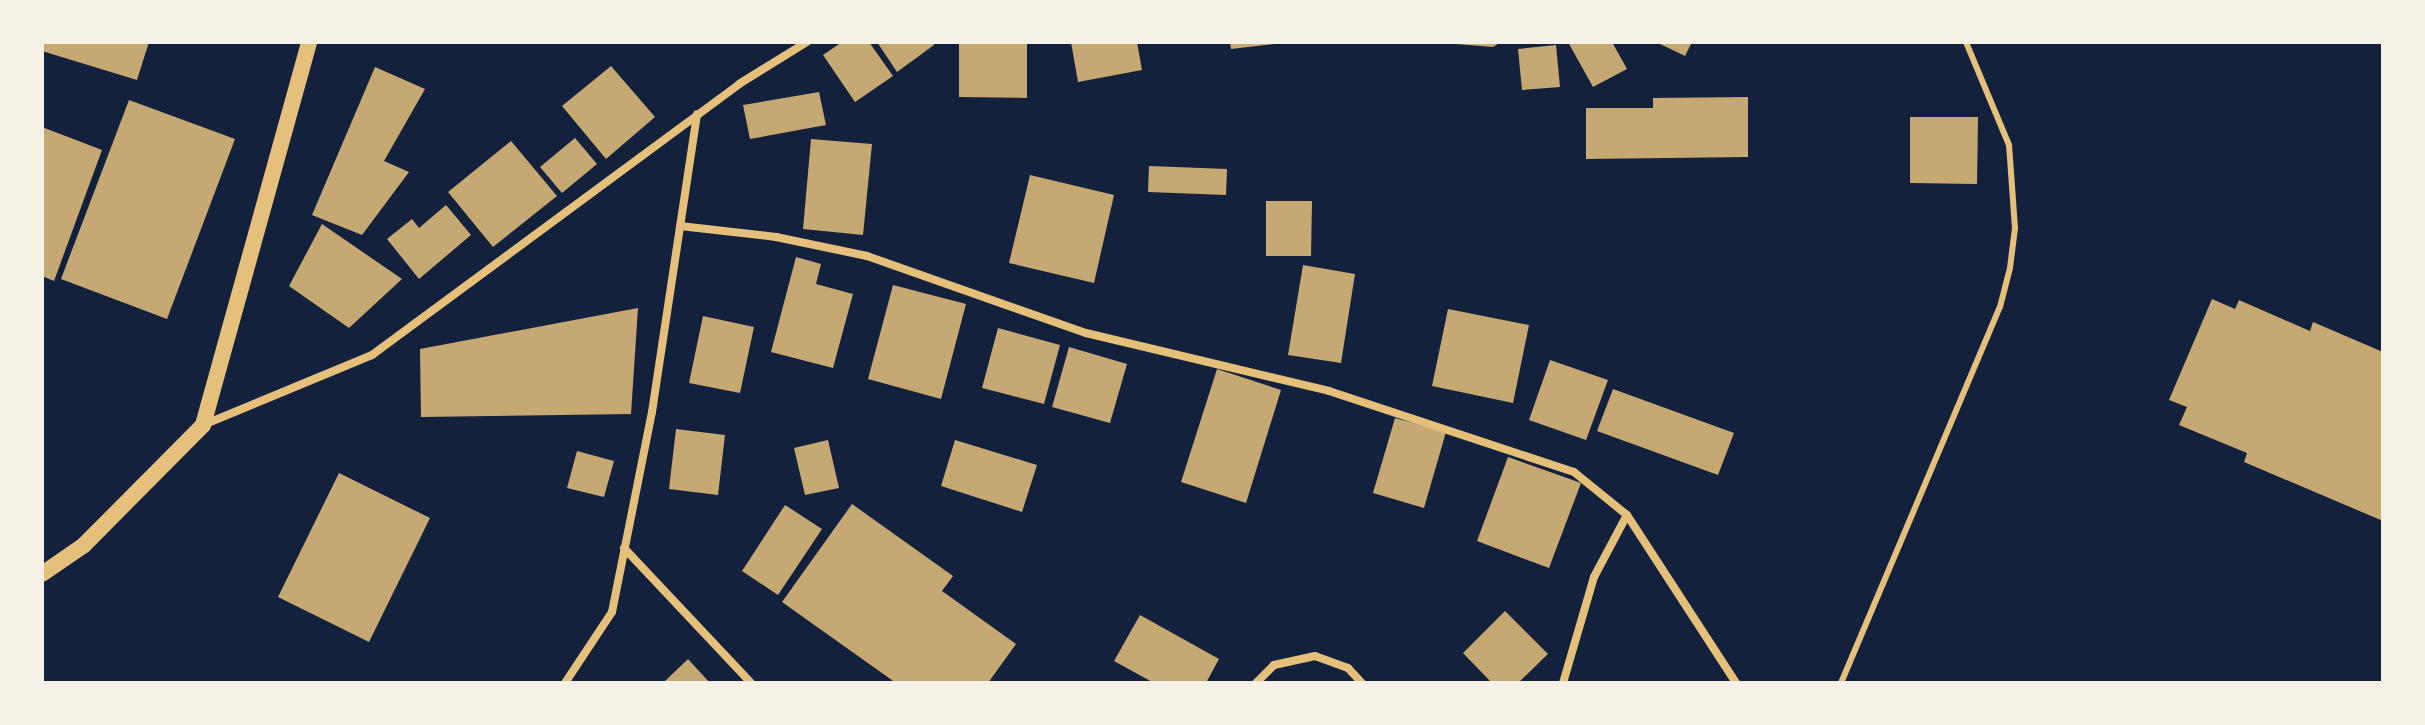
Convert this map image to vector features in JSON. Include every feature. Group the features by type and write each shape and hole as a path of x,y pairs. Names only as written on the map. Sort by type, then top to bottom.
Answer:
{"main road":[{"path":"42,574 84,545 203,425 309,42"}],"street":[{"path":"203,425 372,355 697,114 807,42"},
{"path":"565,683 612,612 697,114"},
{"path":"680,226 776,237 867,256 1086,333 1329,391 1555,464 1593,483 1627,515 1736,683"},
{"path":"1563,683 1594,577 1627,515"},
{"path":"624,548 751,683"},
{"path":"1256,683 1274,665 1315,656 1348,668 1362,683"}],"lane":[{"path":"1841,683 2000,307 2010,268 2015,186 2009,145 1966,42"}],"building":[{"path":"42,42 149,42 137,80 42,51"},
{"path":"842,42 869,42 893,76 855,102 823,55"},
{"path":"877,42 933,42 934,45 897,72"},
{"path":"959,42 1027,42 1027,98 959,97"},
{"path":"1071,42 1137,42 1142,70 1078,82"},
{"path":"1230,42 1273,42 1274,44 1231,49"},
{"path":"1431,42 1501,42 1493,47"},
{"path":"1568,42 1612,42 1627,69 1593,87"},
{"path":"1656,42 1692,42 1685,56"},
{"path":"1556,45 1560,87 1522,90 1518,49"},
{"path":"611,66 655,117 606,159 562,106"},
{"path":"375,67 425,89 384,161 409,172 362,235 312,215"},
{"path":"819,92 826,125 750,139 743,105"},
{"path":"1748,97 1748,157 1586,159 1586,108 1653,108 1653,98"},
{"path":"129,100 235,139 167,319 61,279"},
{"path":"1910,117 1978,117 1977,184 1910,183"},
{"path":"42,127 102,150 54,281 42,276"},
{"path":"575,138 597,164 562,193 540,167"},
{"path":"811,139 872,144 863,235 803,229"},
{"path":"511,141 557,196 493,247 448,192"},
{"path":"1149,166 1227,169 1226,195 1148,192"},
{"path":"1030,175 1114,195 1094,283 1009,263"},
{"path":"1266,201 1312,201 1311,256 1266,256"},
{"path":"446,205 471,235 419,279 387,239 412,219 419,228"},
{"path":"322,224 402,279 349,328 289,286"},
{"path":"796,257 821,264 816,284 853,294 833,368 771,352"},
{"path":"1303,265 1355,274 1341,363 1288,355"},
{"path":"893,285 966,304 941,399 868,379"},
{"path":"2212,299 2235,309 2239,300 2310,331 2313,322 2383,352 2383,521 2244,462 2247,453 2179,425 2187,407 2169,400"},
{"path":"638,308 631,414 421,417 420,349"},
{"path":"1448,309 1529,325 1513,403 1432,386"},
{"path":"703,316 754,327 740,393 689,383"},
{"path":"998,328 1060,345 1044,404 982,388"},
{"path":"1069,347 1127,364 1110,423 1052,407"},
{"path":"1550,360 1608,380 1586,440 1529,420"},
{"path":"1217,369 1281,390 1246,503 1181,482"},
{"path":"1613,389 1734,433 1718,475 1597,431"},
{"path":"1395,418 1446,432 1424,508 1373,493"},
{"path":"676,429 725,435 718,495 669,489"},
{"path":"828,440 839,488 805,495 794,448"},
{"path":"955,440 1037,465 1022,512 941,486"},
{"path":"577,451 614,461 604,497 567,488"},
{"path":"1508,457 1581,483 1549,568 1477,541"},
{"path":"339,473 430,518 369,642 278,597"},
{"path":"852,504 953,576 942,591 1016,644 988,683 896,683 782,602"},
{"path":"785,505 822,529 778,595 742,571"},
{"path":"1505,611 1548,654 1518,683 1492,683 1463,653"},
{"path":"1140,615 1219,659 1206,683 1154,683 1114,661"},
{"path":"688,659 710,683 663,683"}]}
